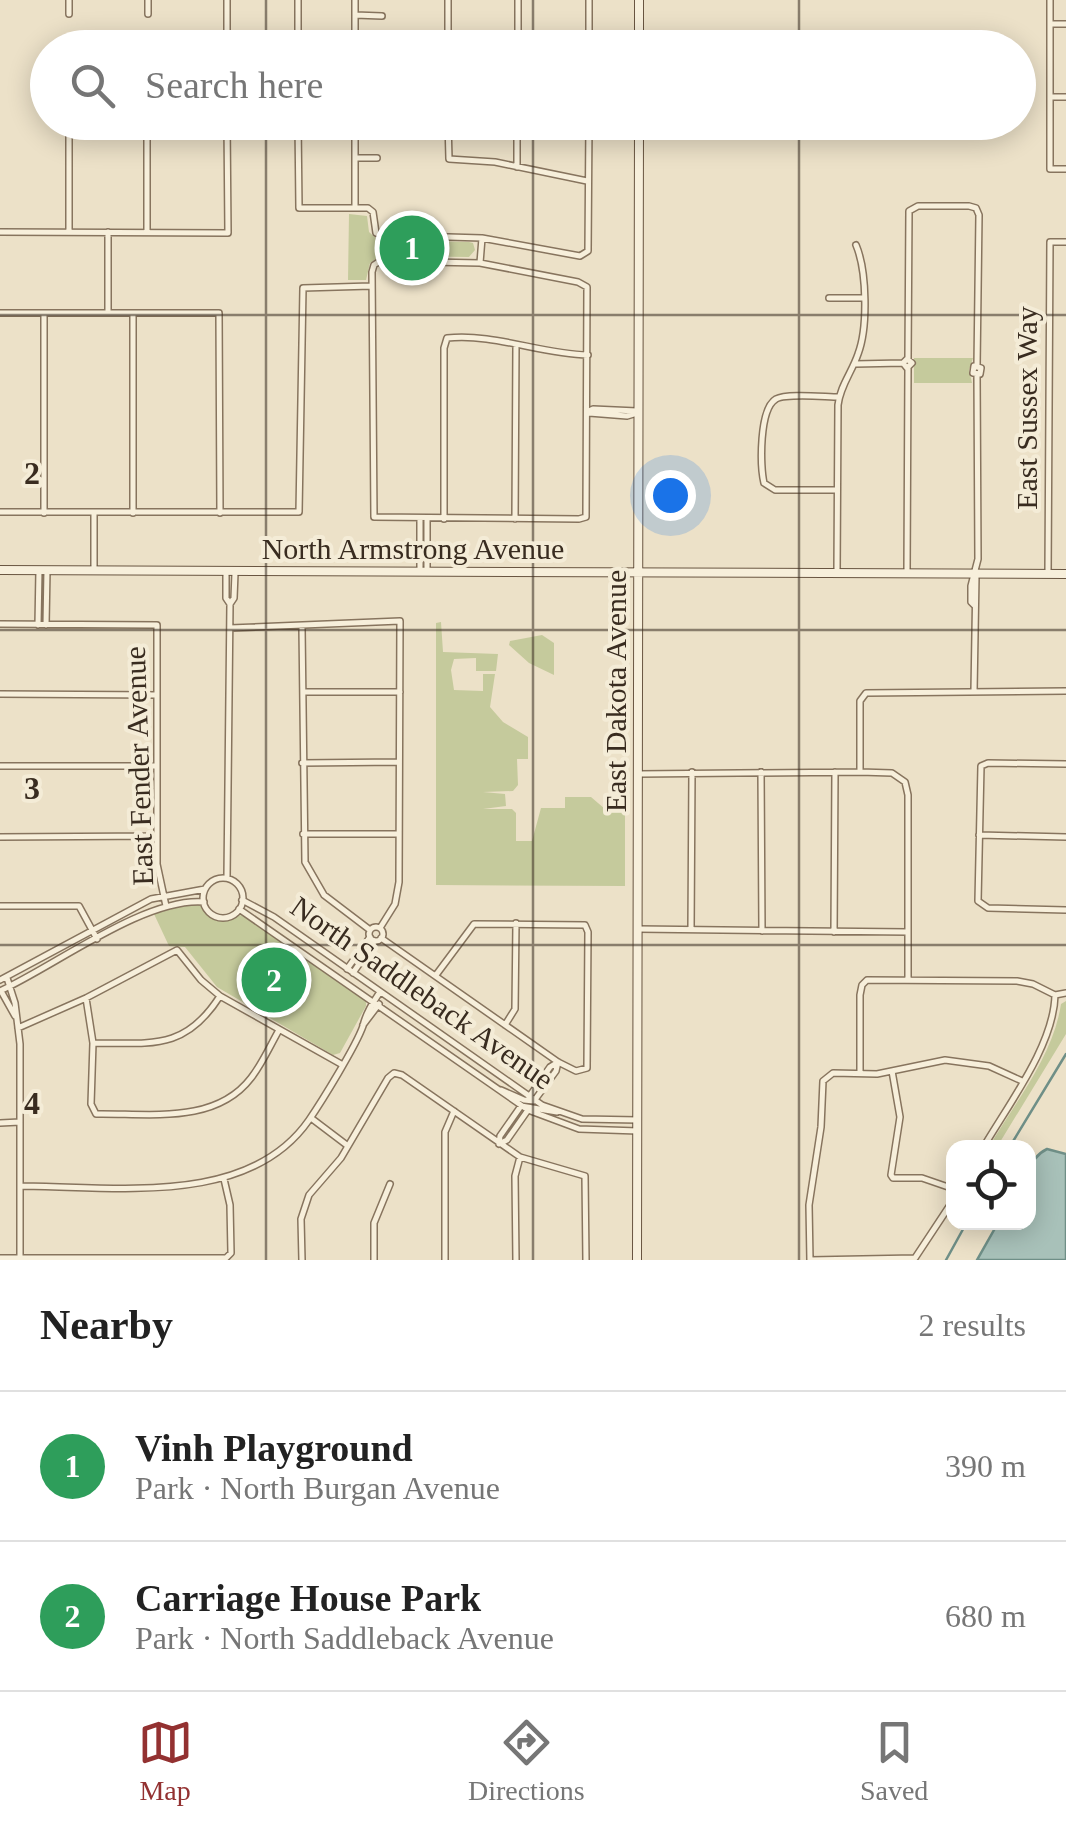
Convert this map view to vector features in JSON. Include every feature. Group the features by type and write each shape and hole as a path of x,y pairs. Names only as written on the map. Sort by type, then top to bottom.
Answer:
{"street":[{"path":"70,0 70,14"},
{"path":"148,0 148,14"},
{"path":"226,0 227,30"},
{"path":"298,0 298,30"},
{"path":"355,0 355,30"},
{"path":"448,0 448,30"},
{"path":"518,0 518,30"},
{"path":"589,0 589,30"},
{"path":"639,0 639,30"},
{"path":"1050,0 1050,169 1066,169"},
{"path":"355,15 382,16"},
{"path":"1050,24 1066,24"},
{"path":"1051,97 1066,97"},
{"path":"69,232 70,140"},
{"path":"147,140 147,232"},
{"path":"0,232 228,234 227,140"},
{"path":"298,140 299,208 368,208 373,227 381,235 482,238 580,256 588,252 589,140"},
{"path":"354,208 355,140"},
{"path":"448,140 448,159 518,166 588,181"},
{"path":"518,140 518,166"},
{"name":"East Dakota Avenue","path":"637,1260 639,140"},
{"path":"355,158 377,158"},
{"path":"907,572 906,363 911,208 976,208 977,366 972,370 977,375 978,602 974,605 974,691"},
{"path":"108,232 108,313"},
{"path":"480,263 482,238"},
{"name":"East Sussex Way","path":"1048,574 1050,242 1066,242"},
{"path":"837,572 839,397 862,338 863,268 856,245"},
{"path":"380,260 480,263 584,284 588,290 586,517 374,517 374,265 380,260"},
{"path":"0,512 299,512 303,288 372,286"},
{"path":"829,298 863,298"},
{"path":"0,313 219,313 220,514"},
{"path":"44,313 44,513"},
{"path":"132,313 133,513"},
{"path":"444,519 447,338 478,338 588,355"},
{"path":"515,520 516,344"},
{"path":"854,364 906,363"},
{"path":"837,490 768,488 762,474 762,458 763,425 775,400 839,397"},
{"path":"588,412 593,408 627,408 640,412"},
{"path":"94,513 94,570"},
{"path":"423,571 424,519"},
{"name":"North Armstrong Avenue","path":"0,570 1066,574"},
{"path":"0,624 42,625 43,570"},
{"path":"227,878 230,604 226,598 230,571"},
{"path":"230,628 400,622 398,894 350,971"},
{"name":"East Fender Avenue","path":"42,625 157,625 157,836 166,906"},
{"path":"302,628 303,834 305,862 315,884 333,904 374,936 558,1062 584,1071 588,1063 585,925 474,924 436,975"},
{"path":"860,772 860,701 866,693 1066,691"},
{"path":"302,692 400,692"},
{"path":"0,694 157,695"},
{"path":"302,763 400,762"},
{"path":"1066,764 981,766 978,835 978,901 988,908 1066,910"},
{"path":"0,766 156,766"},
{"path":"692,772 692,930"},
{"path":"761,772 762,931"},
{"path":"834,932 835,772"},
{"path":"638,774 860,772 892,774 904,782 908,795 908,980"},
{"path":"303,834 399,834"},
{"path":"978,835 1066,836"},
{"path":"0,837 157,836"},
{"path":"20,1258 18,1028 11,986 3,979 164,895 205,889 213,881 227,878 240,887 239,909 222,918 209,912 204,902 205,889"},
{"name":"North Saddleback Avenue","path":"242,900 274,917 532,1099 582,1119 638,1120"},
{"path":"16,1018 0,990 166,906 204,902"},
{"path":"0,906 79,906 97,939"},
{"name":"North Saddleback Avenue","path":"239,909 524,1108 578,1128 638,1131"},
{"path":"505,1025 516,1000 516,922"},
{"path":"638,929 908,932"},
{"path":"18,1028 178,950 201,980 220,996 341,1064"},
{"path":"860,1073 862,985 867,980 1017,982 1033,984 1055,995 1066,993"},
{"path":"20,1186 190,1186 249,1170 278,1152 310,1118 382,994"},
{"path":"988,1140 1046,1038 1055,1010 1055,995"},
{"path":"93,1042 157,1043 179,1038 204,1020 220,996"},
{"path":"86,998 93,1042 91,1104 96,1114 204,1110 241,1089 253,1076 278,1030"},
{"path":"946,1210 915,1258 810,1260 808,1233 821,1127 822,1081 833,1073 892,1071 911,1064 965,1061 1003,1070 1022,1081"},
{"path":"499,1090 532,1099 558,1062"},
{"path":"892,1071 900,1117 893,1178 946,1185"},
{"path":"302,1260 304,1206 394,1073 520,1157 584,1176 586,1260"},
{"path":"499,1144 500,1136 524,1108 558,1112"},
{"path":"445,1260 445,1132 454,1112"},
{"path":"310,1118 348,1146"},
{"path":"0,1122 20,1122"},
{"path":"516,1260 515,1176 520,1157"},
{"path":"0,1258 229,1257 230,1205 224,1179"},
{"path":"374,1260 374,1224 390,1184"}],"green space":[{"path":"349,214 367,216 369,232 378,240 469,242 475,250 469,257 380,256 370,263 366,280 348,280"},
{"path":"914,358 973,358 969,370 972,383 914,383"},
{"path":"441,622 443,652 498,654 496,671 476,671 476,658 454,659 454,690 483,691 483,674 495,674 490,707 503,722 528,737 528,759 517,759 518,785 513,791 483,792 505,794 506,806 483,809 512,809 516,813 516,841 532,841 541,808 565,808 565,797 591,797 605,809 625,809 625,886 436,885 436,623"},
{"path":"542,635 554,643 554,675 529,663 509,645 510,641"},
{"path":"189,904 200,905 216,918 245,915 366,999 366,1006 340,1053 333,1055 217,987 185,947 169,946 154,914"},
{"path":"1066,1001 1066,1034 1001,1140 993,1140 1042,1061 1061,1004"}],"water":[{"path":"1047,1149 1066,1154 1066,1260 977,1260 994,1230 1036,1230 1038,1155"}],"waterway":[{"path":"1014,1140 1066,1054"},
{"path":"946,1260 963,1230"}],"place":[{"name":"Vinh Playground","path":"412,248"},
{"name":"Carriage House Park","path":"274,980"}]}
